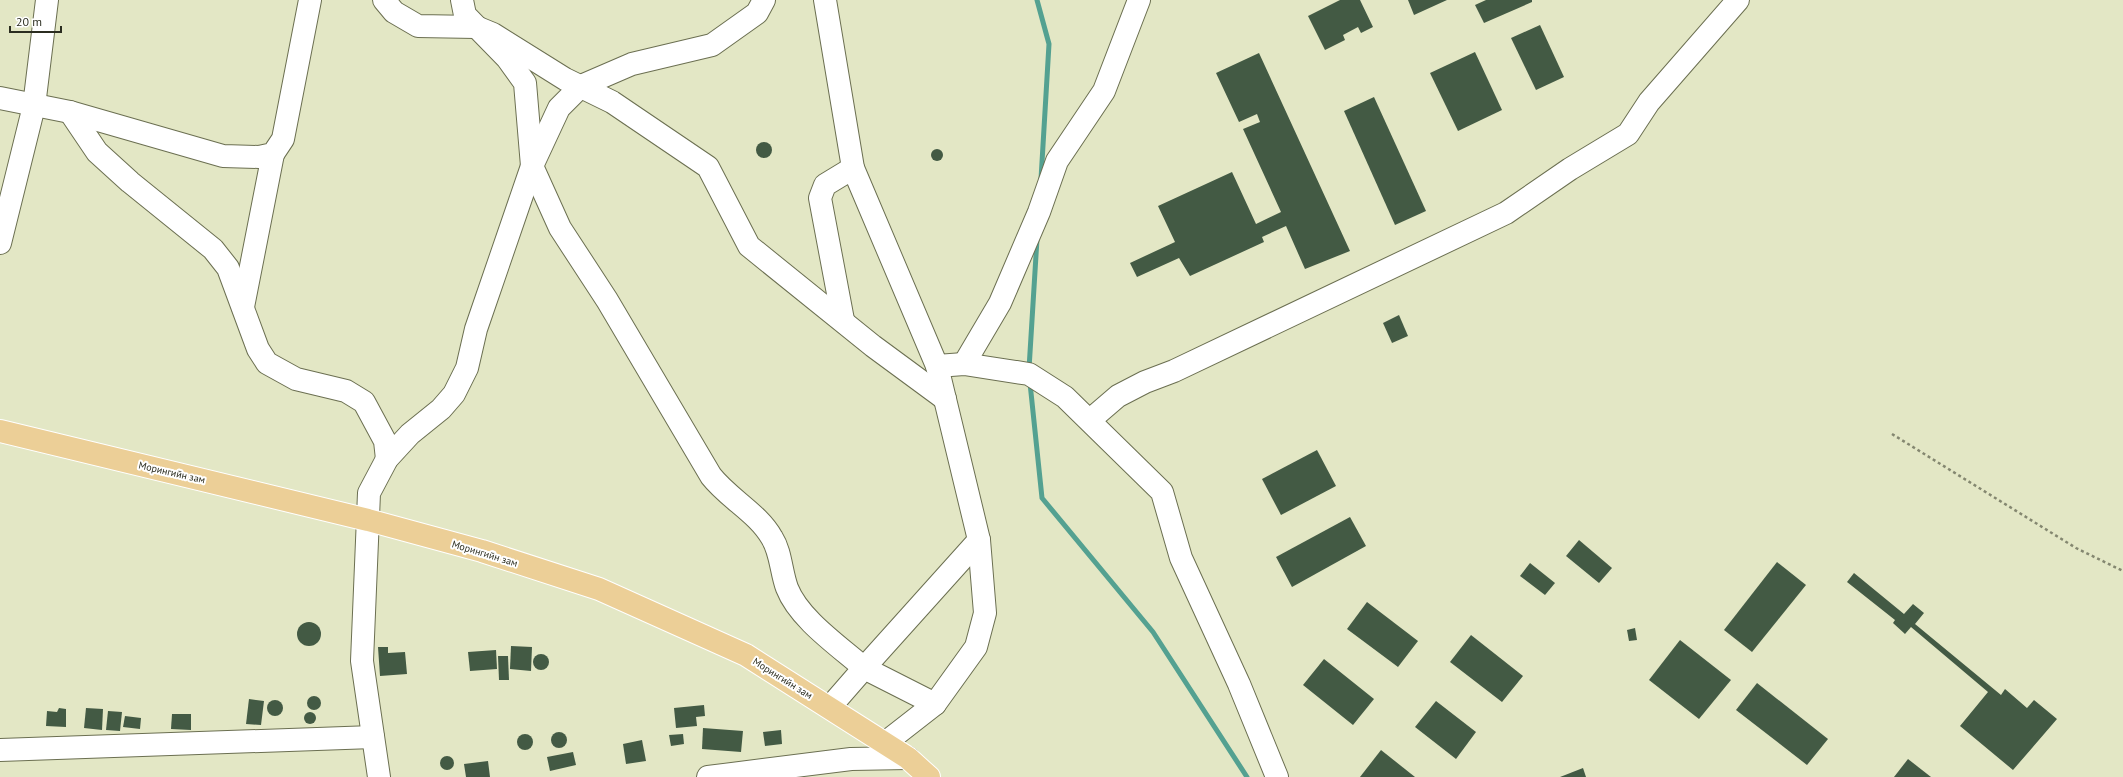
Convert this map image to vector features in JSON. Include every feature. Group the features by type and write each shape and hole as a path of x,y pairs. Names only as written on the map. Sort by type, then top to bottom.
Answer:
{"main road":[{"name":"Морингийн зам","path":"0,431 368,520 482,551 599,588 746,655 908,758 929,777"}],"street":[{"path":"0,243 34,106 47,0"},
{"path":"242,307 273,154 283,140 310,0"},
{"path":"384,0 394,12 418,26 476,27 493,34 565,79 612,102 708,167 749,246 843,320 873,346 945,399"},
{"path":"462,0 465,15 507,58 525,83 532,166 560,228 607,300 711,476 722,490 762,524 773,539 787,589 805,617 864,668 935,704"},
{"path":"378,777 362,661 369,493 387,459 410,434 441,409 454,394 467,368 483,309 532,166 559,108 581,86 632,64 712,45 757,12 764,0"},
{"path":"825,0 853,168 937,366 979,540 985,613 976,647 935,704 885,743"},
{"path":"964,364 1000,303 1039,212 1057,161 1104,90 1139,0"},
{"path":"1090,420 1118,396 1145,382 1174,371 1506,213 1570,169 1628,134 1649,102 1738,0"},
{"path":"0,98 70,112 223,156 259,157 273,154"},
{"path":"70,112 97,152 130,182 213,249 228,268 258,349 267,363 296,379 346,391 364,402 385,441 387,459"},
{"path":"843,320 820,198 824,185 853,168"},
{"path":"937,366 964,364 1029,374 1065,397 1162,492 1181,558 1239,684 1277,777"},
{"path":"830,707 979,540"},
{"path":"0,750 373,738"},
{"path":"708,777 851,759 908,758"}],"path":[{"path":"1892,434 2076,548 2123,571"}],"building":[{"path":"1340,0 1360,0 1373,27 1361,33 1358,27 1343,35 1345,40 1325,50 1308,16"},
{"path":"1408,0 1447,0 1414,15"},
{"path":"1486,0 1532,0 1532,2 1484,23 1475,5"},
{"path":"1540,25 1564,77 1536,90 1511,38"},
{"path":"1475,52 1502,110 1458,131 1430,73"},
{"path":"1259,53 1350,251 1305,269 1286,226 1262,237 1264,242 1190,276 1179,258 1137,277 1130,263 1175,242 1158,206 1232,172 1256,224 1281,212 1243,129 1260,122 1257,114 1239,122 1216,73"},
{"path":"1374,97 1426,211 1395,225 1344,111"},
{"path":"764,142 770,144 772,150 770,156 764,158 758,156 756,150 758,144"},
{"path":"935,149 939,149 943,155 939,161 935,161 931,157 931,153"},
{"path":"1399,315 1408,336 1392,343 1383,323"},
{"path":"1317,450 1336,486 1281,515 1262,479"},
{"path":"1350,517 1366,546 1292,587 1276,557"},
{"path":"1579,540 1612,568 1599,583 1566,556"},
{"path":"1777,562 1806,585 1752,652 1724,630"},
{"path":"1530,563 1555,583 1545,595 1520,576"},
{"path":"1854,573 1904,614 1913,604 1924,613 1915,624 2001,695 2005,689 2027,708 2034,700 2057,719 2013,770 1960,726 1988,692 1911,627 1905,634 1893,623 1895,620 1847,582"},
{"path":"1367,602 1418,641 1398,667 1347,629"},
{"path":"309,622 317,626 321,634 317,642 309,646 301,642 297,634 301,626"},
{"path":"1635,628 1637,640 1629,641 1627,630"},
{"path":"1471,635 1523,676 1502,702 1450,662"},
{"path":"1680,640 1731,680 1699,719 1649,680"},
{"path":"511,646 532,647 531,671 510,669"},
{"path":"378,647 388,647 388,653 405,652 407,674 380,676"},
{"path":"496,650 497,669 470,671 468,652"},
{"path":"541,654 547,656 549,662 547,668 541,670 535,668 533,662 535,656"},
{"path":"498,656 508,656 509,680 499,680"},
{"path":"1324,659 1374,699 1353,725 1303,685"},
{"path":"1757,683 1828,739 1807,765 1736,710"},
{"path":"311,696 317,696 321,700 321,706 317,710 311,710 307,706 307,700"},
{"path":"249,699 264,701 261,725 246,724"},
{"path":"275,700 282,705 283,708 278,715 275,716 268,711 267,708 272,701"},
{"path":"1436,701 1476,732 1456,759 1415,727"},
{"path":"704,705 705,716 696,717 697,726 676,728 674,708"},
{"path":"59,708 66,709 66,727 46,726 47,711 57,712"},
{"path":"86,708 103,709 102,730 84,728"},
{"path":"108,711 122,712 120,731 106,730"},
{"path":"308,712 312,712 316,718 312,724 308,724 304,720 304,716"},
{"path":"172,714 191,714 191,730 171,729"},
{"path":"125,716 141,718 140,729 123,727"},
{"path":"703,728 743,731 741,752 702,749"},
{"path":"781,730 782,744 765,746 763,732"},
{"path":"559,732 566,737 567,740 562,747 559,748 552,743 551,740 556,733"},
{"path":"525,734 531,736 533,742 531,748 525,750 519,748 517,742 519,736"},
{"path":"683,734 684,744 671,746 669,735"},
{"path":"642,740 646,761 626,764 623,744"},
{"path":"1381,750 1415,777 1360,777"},
{"path":"573,752 576,765 550,771 547,757"},
{"path":"447,756 452,758 454,763 452,768 447,770 442,768 440,763 442,758"},
{"path":"1908,759 1931,777 1894,777"},
{"path":"488,761 490,777 466,777 464,764"},
{"path":"1583,768 1586,777 1560,777"}],"waterway":[{"path":"1037,0 1049,44 1041,179"},
{"path":"1029,369 1037,239"},
{"path":"1030,383 1042,498 1153,632 1247,777"}]}
